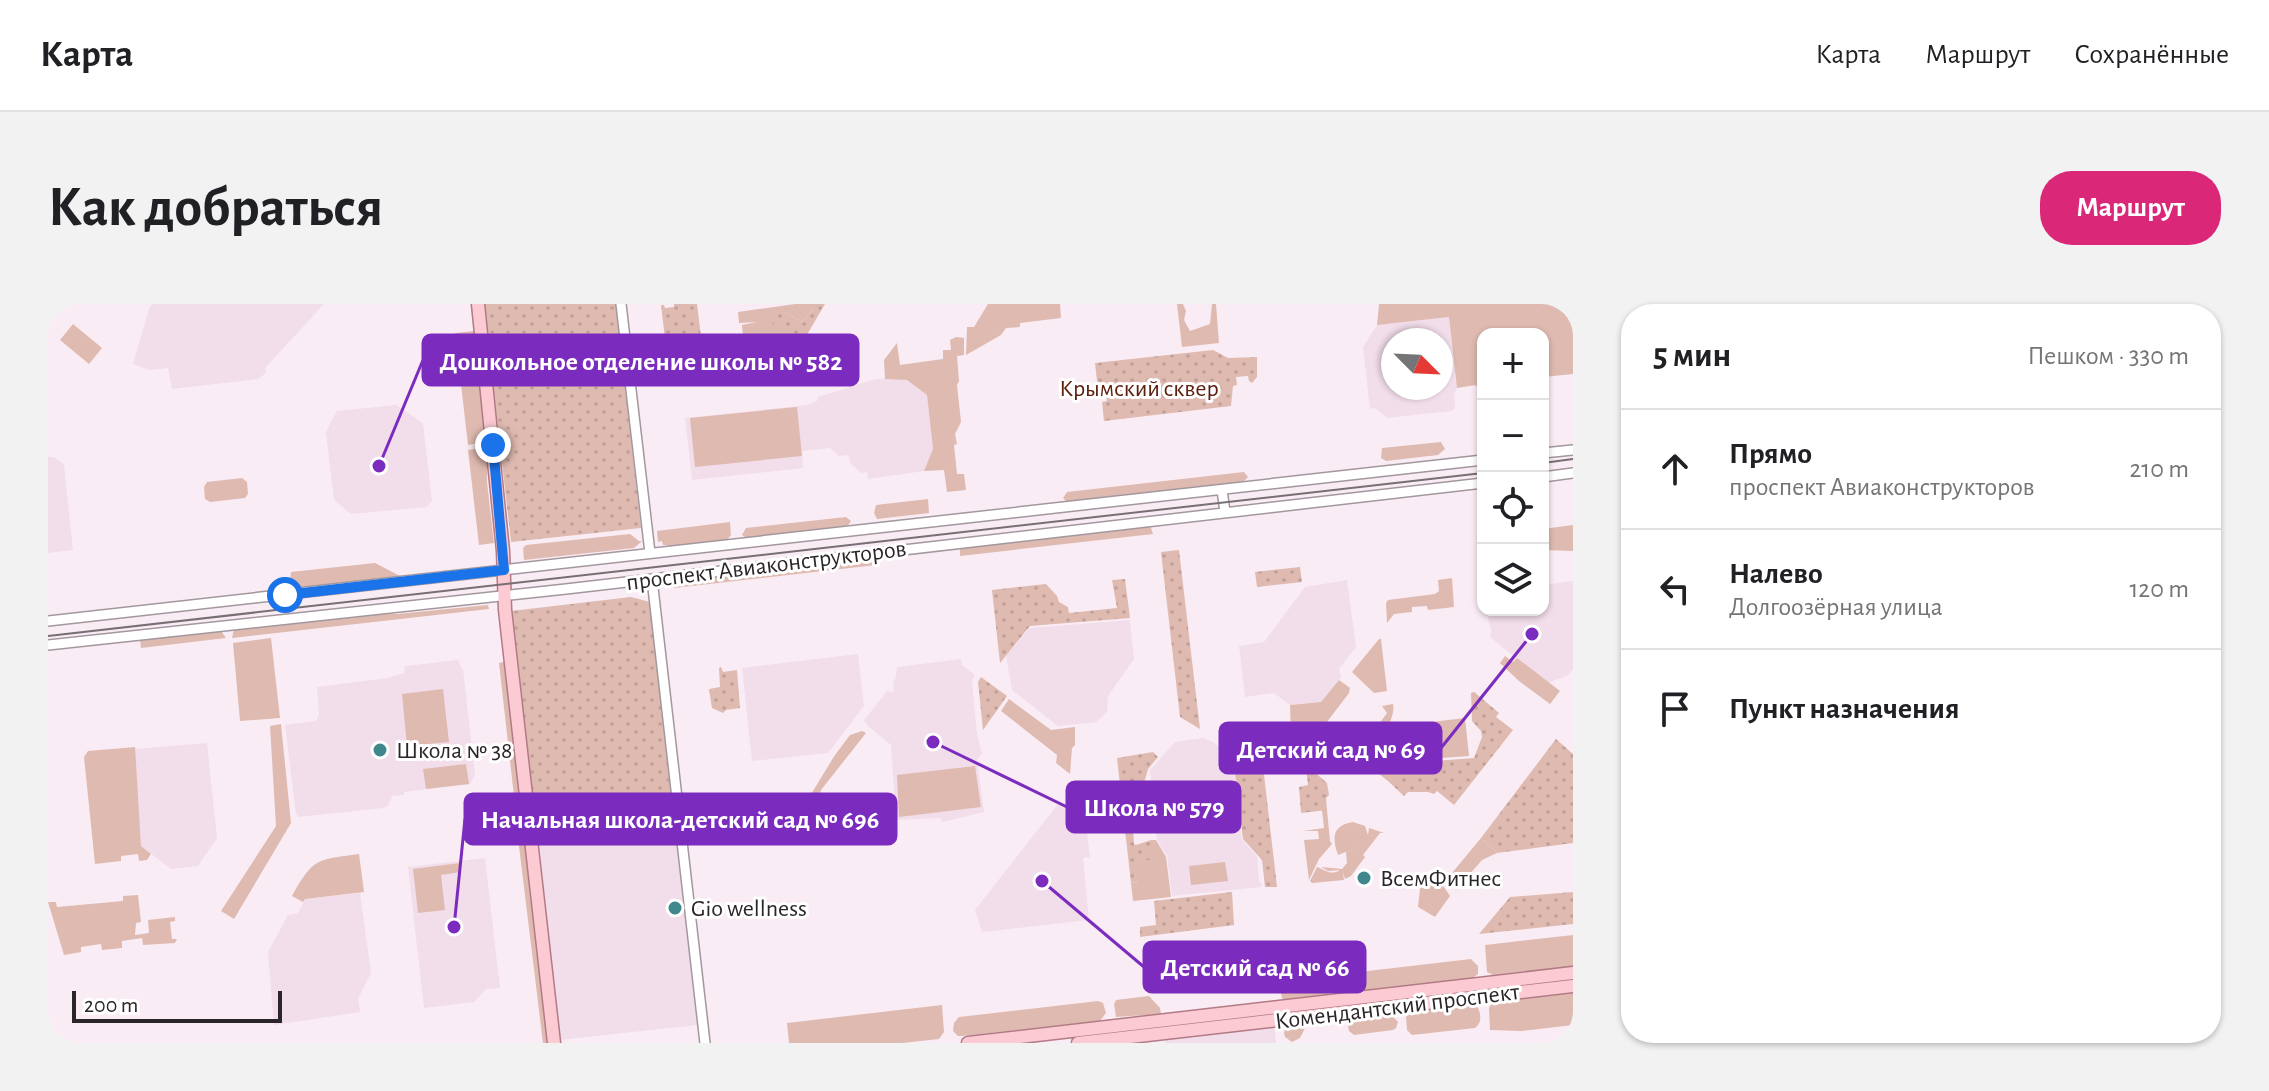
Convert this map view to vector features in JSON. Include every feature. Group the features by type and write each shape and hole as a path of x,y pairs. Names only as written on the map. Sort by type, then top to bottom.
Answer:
{"main road":[{"path":"478,304 504,595 554,1043"},
{"name":"Комендантский проспект","path":"968,1043 1573,973"},
{"name":"Комендантский проспект","path":"1078,1043 1573,986"}],"street":[{"path":"621,304 650,553"},
{"path":"1549,452 1573,450"},
{"name":"проспект Авиаконструкторов","path":"48,621 1477,461"},
{"path":"1549,476 1573,473"},
{"name":"проспект Авиаконструкторов","path":"48,645 1477,484"},
{"path":"1222,490 1225,512"},
{"path":"652,579 705,1043"}],"shaded area":[{"path":"153,304 324,304 258,379 172,389 168,368 149,370 133,364"},
{"path":"1449,317 1450,328 1381,328 1381,400 1453,400 1453,352 1457,388 1455,408 1387,418 1375,408 1370,409 1363,347 1377,325"},
{"path":"872,380 907,380 927,395 933,449 924,471 868,479 867,472 861,473 850,463 849,455 839,456 830,448 802,451 803,468 692,480 685,418 808,405 817,401 818,397"},
{"path":"396,405 423,423 432,501 427,507 351,514 334,500 326,432 337,411"},
{"path":"48,457 54,457 64,465 73,550 48,553"},
{"path":"1347,580 1356,647 1339,669 1341,677 1321,702 1290,705 1274,693 1245,697 1239,646 1264,642 1305,587"},
{"path":"1573,581 1573,669 1567,676 1547,683 1490,637 1488,616 1549,616 1549,584"},
{"path":"1130,620 1134,659 1108,696 1107,712 1096,722 1058,726 1012,690 1006,656 1030,628"},
{"path":"858,654 864,706 828,753 752,761 742,668"},
{"path":"961,659 962,665 975,675 972,681 982,754 977,760 984,812 943,822 940,818 896,820 891,745 864,720 888,690 894,692 897,667"},
{"name":"Школа № 38","path":"458,660 463,670 475,775 470,784 404,792 404,795 392,796 388,806 383,808 299,817 296,814 285,725 316,721 319,715 317,687 388,678 404,673 405,666"},
{"path":"1203,738 1232,754 1242,840 1257,856 1259,881 1262,884 1261,887 1172,896 1167,856 1157,840 1150,770 1175,742"},
{"path":"207,743 217,838 198,866 171,869 141,846 134,749"},
{"path":"1083,802 1090,857 1083,858 1089,920 982,932 975,910 1058,804"},
{"path":"676,829 697,1025 560,1040 539,843"},
{"path":"485,858 500,988 486,989 474,1002 424,1008 408,867"},
{"path":"360,893 371,973 358,999 360,1012 274,1025 268,952 288,915 298,913 305,899"},
{"path":"1274,1026 1276,1043 1165,1043 1165,1040"}],"green space":[{"path":"484,304 616,304 641,528 511,542"},
{"path":"674,304 697,304 704,361 668,365 661,305 665,308 674,307"},
{"path":"810,304 813,310 802,322 786,313 782,330 789,335 781,353 763,361 744,364 743,353 759,351 744,351 742,325 757,322 739,323 738,312"},
{"path":"810,304 825,304 791,362 744,369 744,364 763,361 781,353 789,335 774,327 771,320 776,314 786,313 802,322 813,310"},
{"path":"988,304 1060,304 1061,318 1020,323 1020,327 1006,328 1001,335 966,355 967,327 974,327"},
{"path":"1177,304 1183,304 1186,311 1184,320 1190,331 1210,324 1212,304 1216,304 1219,343 1182,347"},
{"path":"1379,304 1573,304 1573,374 1549,376 1549,328 1477,328 1477,388 1476,385 1457,388 1453,328 1450,328 1449,317 1377,325"},
{"path":"73,324 102,348 89,364 60,340"},
{"path":"474,331 487,441 468,445 455,333"},
{"path":"964,338 964,355 957,356 961,422 955,434 957,444 954,445 957,474 964,474 966,490 947,492 944,470 924,471 933,449 927,395 907,380 885,379 884,360 897,343 900,365 943,359 943,350 951,350 950,340"},
{"name":"Крымский сквер","path":"1213,350 1228,358 1257,357 1257,377 1252,383 1248,376 1236,377 1231,406 1104,421 1102,402 1107,401 1105,388 1098,389 1095,363"},
{"path":"797,407 802,456 695,467 690,418"},
{"path":"1441,442 1445,449 1438,455 1386,461 1381,458 1382,448"},
{"path":"468,450 487,450 487,482 494,543 479,545"},
{"path":"1244,472 1248,477 1243,482 1067,502 1063,498 1067,492"},
{"path":"242,478 247,482 248,494 245,498 210,502 205,499 207,482"},
{"path":"928,499 929,513 877,519 874,513 876,505"},
{"path":"846,517 851,521 847,527 748,539 742,535 746,528"},
{"path":"730,522 731,535 726,541 669,548 662,541 658,542 657,531"},
{"path":"1150,525 1153,534 960,556 960,547"},
{"path":"1573,525 1573,551 1549,550 1549,528"},
{"path":"630,534 642,541 634,548 524,560 523,548 526,545"},
{"path":"1179,550 1200,729 1180,717 1161,552"},
{"path":"872,557 876,565 674,588 673,580"},
{"path":"375,563 400,576 289,591 291,572"},
{"path":"1300,567 1302,582 1257,587 1255,572"},
{"path":"1452,578 1454,607 1428,610 1427,606 1412,607 1412,612 1394,614 1387,623 1388,600 1435,594 1439,591 1438,580"},
{"path":"1125,579 1130,618 1030,626 1000,663 992,590 1046,584 1059,602 1068,607 1069,613 1117,608 1112,580"},
{"path":"631,597 650,602 675,830 538,843 511,611"},
{"path":"488,605 489,609 232,638 234,629 376,613 397,614"},
{"path":"221,631 226,638 141,648 140,640"},
{"path":"271,638 280,718 240,721 233,643"},
{"path":"1379,639 1387,691 1374,693 1352,672"},
{"path":"1505,656 1513,662 1517,658 1560,691 1550,704 1500,663"},
{"path":"504,662 522,822 517,823 499,663"},
{"path":"721,667 723,672 737,670 740,708 723,713 712,708 709,689 720,687"},
{"path":"981,677 1007,696 983,730 978,682"},
{"path":"1339,680 1350,688 1349,693 1311,743 1297,756 1277,738 1291,734 1290,705 1321,702"},
{"path":"443,689 449,742 407,746 402,694"},
{"path":"1474,692 1499,713 1496,717 1513,730 1454,805 1437,791 1434,794 1408,792 1404,796 1389,782 1395,764 1474,758 1482,737 1472,721 1471,693"},
{"path":"1009,699 1051,730 1075,727 1070,774 1056,763 1057,755 1001,711"},
{"path":"1393,704 1389,737 1393,767 1389,782 1351,754 1355,749 1359,751 1387,713 1382,706"},
{"path":"1465,718 1469,756 1401,761 1397,726"},
{"path":"281,724 291,823 234,919 221,911 276,826 270,726"},
{"path":"862,731 866,733 821,790 813,818 806,819 805,804 835,755 850,735"},
{"path":"1556,739 1573,754 1573,843 1497,853 1481,838"},
{"path":"1260,740 1277,887 1265,887 1262,860 1243,839 1231,741"},
{"path":"135,747 141,846 151,854 147,860 139,861 138,854 121,856 121,861 95,864 84,757 88,751"},
{"path":"1153,752 1158,757 1148,769 1144,783 1129,786 1136,820 1133,826 1134,844 1151,840 1151,859 1135,865 1142,875 1141,879 1131,883 1117,758"},
{"path":"1304,763 1327,783 1327,810 1301,813 1299,787 1308,785 1306,768 1297,769"},
{"path":"466,764 469,784 426,789 423,769"},
{"path":"975,766 981,807 899,817 897,775"},
{"path":"1322,810 1327,810 1332,844 1319,859 1309,880 1304,840 1319,839 1318,831 1303,831 1324,828"},
{"path":"1353,822 1365,826 1368,835 1369,828 1384,833 1380,833 1363,855 1365,857 1351,876 1345,879 1343,872 1344,880 1312,883 1310,881 1317,867 1328,872 1337,872 1340,870 1328,871 1321,867 1342,869 1347,863 1346,852 1361,846 1338,855 1335,833 1341,826"},
{"path":"518,838 524,838 547,1043 543,1043"},
{"path":"1481,838 1497,853 1482,860 1456,890 1447,879"},
{"path":"1151,840 1156,840 1166,857 1171,897 1133,901 1131,883 1137,882 1134,865 1150,859"},
{"path":"359,854 364,892 305,899 303,902 292,896 306,874 318,863"},
{"path":"1225,862 1228,881 1191,885 1189,866"},
{"path":"460,863 461,872 441,875 445,910 418,913 413,869"},
{"path":"1430,874 1450,896 1435,917 1418,907 1420,889"},
{"path":"1232,892 1234,925 1140,937 1140,927 1156,925 1154,901"},
{"path":"1573,892 1573,924 1479,934 1510,897"},
{"path":"138,895 141,922 136,923 135,935 149,933 148,920 175,917 175,921 170,922 172,939 177,939 175,943 143,945 142,938 122,941 122,948 102,950 101,944 81,947 81,952 64,955 48,902 56,902 57,907 123,901 123,896"},
{"path":"1573,935 1573,966 1493,975 1487,972 1485,945"},
{"path":"1471,959 1478,966 1478,974 1473,978 1344,993 1338,986 1342,974"},
{"path":"1325,977 1329,992 1326,995 1285,1000 1280,988 1248,992 1247,985"},
{"path":"1573,993 1573,1025 1522,1031 1490,1030 1489,1008 1492,1002"},
{"path":"1149,996 1160,1008 1161,1014 1116,1017 1116,1000"},
{"path":"1098,1001 1103,1003 1106,1013 1100,1021 962,1036 953,1031 959,1017"},
{"path":"1473,1004 1480,1016 1475,1028 1412,1035 1407,1030 1406,1017 1410,1011"},
{"path":"942,1005 944,1032 939,1039 902,1043 789,1043 787,1023"},
{"path":"1391,1014 1398,1022 1393,1030 1354,1035 1349,1031 1347,1021 1306,1026 1300,1038 1292,1042 1284,1033 1290,1024"}],"tram line":[{"path":"1549,462 1573,459"},
{"path":"48,636 1477,474"}],"place":[{"name":"Дошкольное отделение школы № 582","path":"379,466"},
{"name":"Детский сад № 69","path":"1532,634"},
{"name":"Школа № 579","path":"933,742"},
{"name":"Школа № 38","path":"380,750"},
{"name":"ВсемФитнес","path":"1364,878"},
{"name":"Детский сад № 66","path":"1042,881"},
{"name":"Gio wellness","path":"675,908"},
{"name":"Начальная школа-детский сад № 696","path":"454,927"}],"route":[{"path":"285,595 504,570 493,445"}]}
